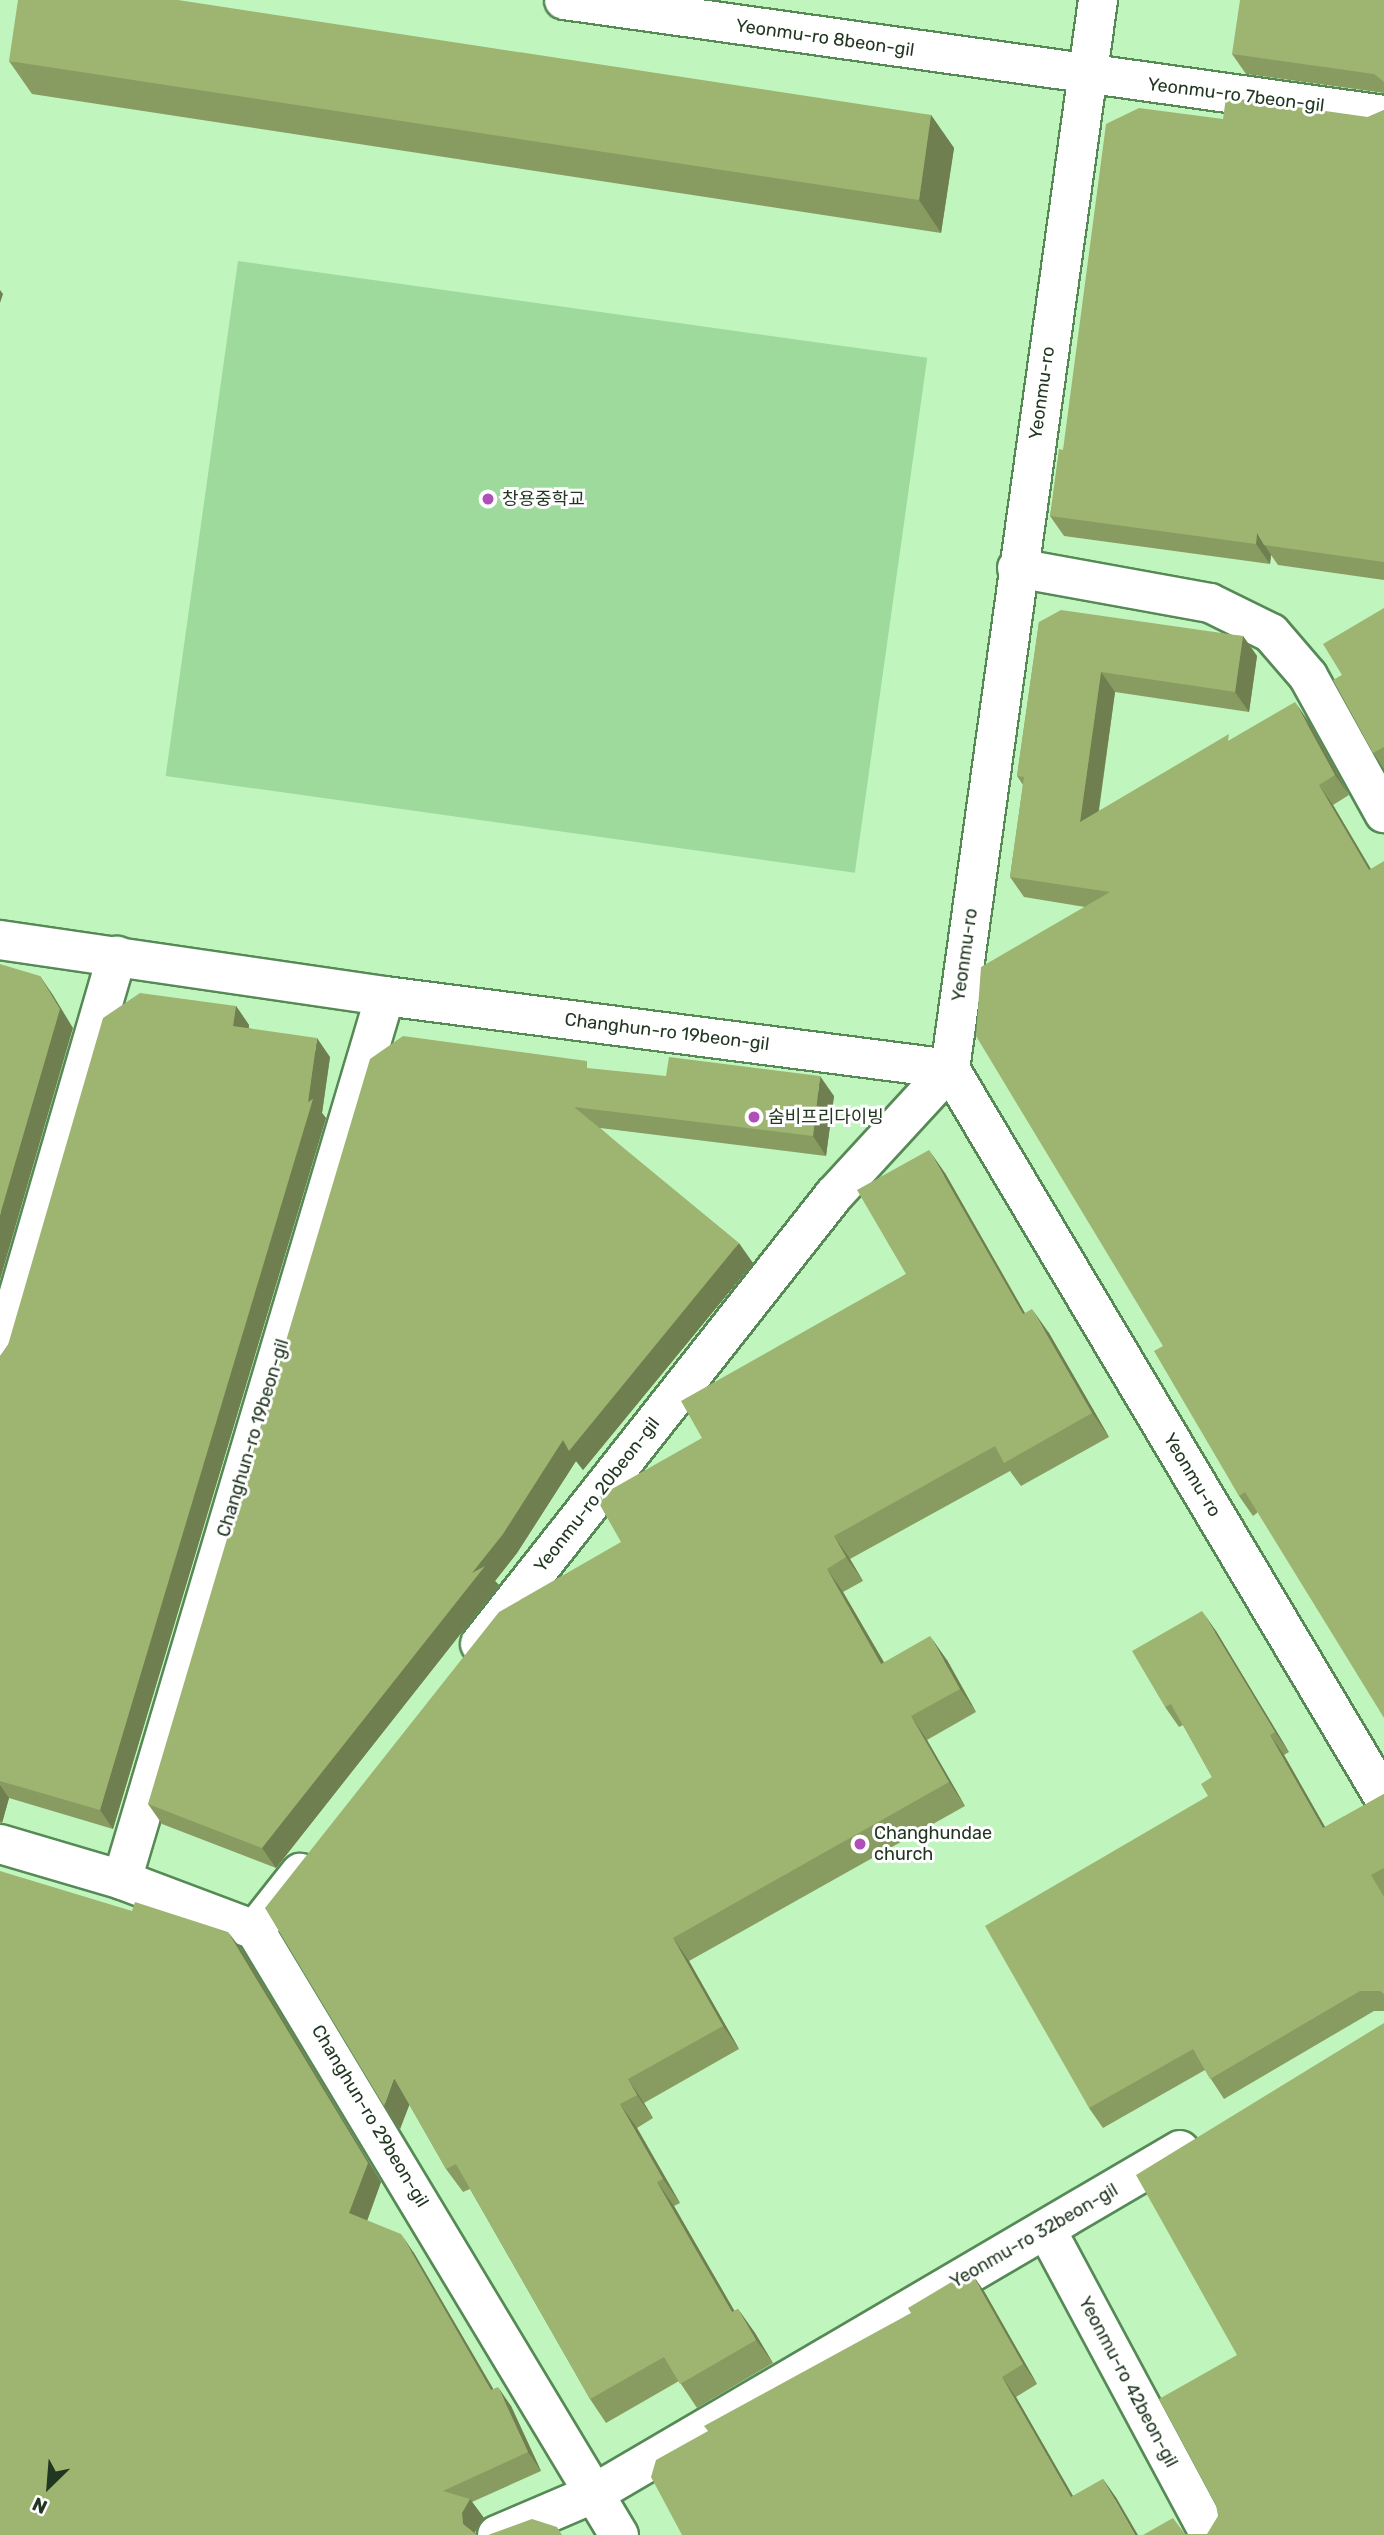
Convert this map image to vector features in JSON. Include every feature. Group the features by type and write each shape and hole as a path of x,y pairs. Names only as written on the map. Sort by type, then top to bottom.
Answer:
{"street":[{"name":"Yeonmu-ro 8beon-gil","path":"564,0 1087,76"},
{"name":"Yeonmu-ro","path":"1098,0 1017,568 950,1069 1384,1798"},
{"name":"Yeonmu-ro 7beon-gil","path":"1087,76 1384,115"},
{"path":"1017,568 1210,603 1271,633 1308,676 1384,811"},
{"name":"Changhun-ro 19beon-gil","path":"0,940 385,996 950,1069"},
{"path":"0,1358 117,956"},
{"name":"Changhun-ro 19beon-gil","path":"122,1880 385,996"},
{"name":"Yeonmu-ro 20beon-gil","path":"454,1677 834,1195 950,1069"},
{"path":"0,1844 122,1880 255,1930 324,1842"},
{"name":"Changhun-ro 29beon-gil","path":"255,1930 619,2535"},
{"name":"Yeonmu-ro 32beon-gil","path":"497,2535 594,2493 1209,2133"},
{"name":"Yeonmu-ro 42beon-gil","path":"1046,2229 1210,2535"}],"green space":[{"path":"238,261 927,358 855,873 166,776"}],"building":[{"path":"18,0 178,0 931,115 919,200 9,61"},
{"path":"1240,0 1384,0 1384,82 1374,74 1232,54"},
{"path":"1226,97 1368,117 1384,110 1384,562 1264,545 1257,533 1256,544 1050,516 1059,449 1063,450 1106,124 1139,108 1223,119"},
{"path":"1384,608 1384,747 1373,753 1333,680 1342,675 1323,644"},
{"path":"1061,610 1243,636 1235,692 1101,672 1080,822 1229,734 1228,741 1295,702 1335,775 1319,785 1369,870 1384,861 1384,1718 1245,1492 1239,1496 1154,1351 1163,1346 976,1036 981,967 1110,892 1010,877 1024,777 1017,776 1039,622"},
{"path":"0,964 40,976 60,1009 0,1215"},
{"path":"140,993 236,1006 233,1026 317,1038 308,1102 313,1099 100,1810 0,1781 0,1356 8,1345 103,1018"},
{"path":"403,1036 587,1061 587,1068 666,1076 669,1057 820,1076 813,1136 574,1107 739,1243 569,1451 563,1440 503,1534 472,1573 485,1566 262,1848 148,1804 370,1059"},
{"path":"929,1150 1023,1314 1032,1309 1092,1413 1004,1463 995,1446 834,1536 846,1557 827,1569 881,1664 930,1636 960,1689 911,1716 949,1782 673,1938 723,2026 628,2079 637,2095 620,2104 663,2179 657,2182 696,2250 732,2312 738,2309 756,2340 680,2384 664,2357 590,2399 456,2164 446,2169 394,2078 384,2106 265,1908 499,1612 621,1542 596,1498 702,1438 681,1401 906,1274 857,1190"},
{"path":"1202,1611 1275,1732 1270,1735 1323,1828 1384,1794 1384,1868 1371,1875 1384,1897 1384,1994 1380,1991 1360,1991 1210,2079 1193,2049 1089,2108 985,1926 1208,1796 1201,1784 1212,1777 1171,1704 1165,1707 1132,1651"},
{"path":"0,1871 132,1911 135,1902 228,1932 368,2163 349,2213 401,2234 491,2390 498,2387 528,2452 443,2491 470,2499 462,2513 463,2524 477,2535 0,2535"},
{"path":"1384,2023 1384,2535 1143,2535 1173,2518 1185,2534 1207,2534 1218,2516 1216,2505 1159,2399 1237,2355 1136,2175"},
{"path":"970,2271 1023,2364 1002,2377 1071,2497 1103,2479 1135,2535 682,2535 651,2477 656,2460 708,2431 704,2426 911,2313 908,2308"},
{"path":"532,2519 557,2527 562,2535 488,2535"}],"place":[{"name":"창용중학교","path":"488,499"},
{"name":"숨비프리다이빙","path":"754,1117"},
{"name":"Changhundae church","path":"860,1844"}]}
